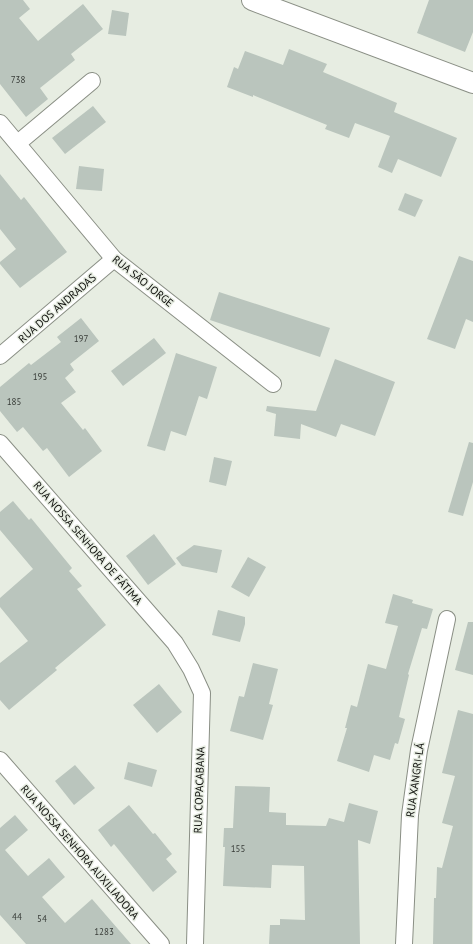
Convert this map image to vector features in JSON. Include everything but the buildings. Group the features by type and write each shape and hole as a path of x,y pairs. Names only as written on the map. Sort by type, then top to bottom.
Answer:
{"street":[{"path":"252,0 473,83"},
{"path":"18,143 92,81"},
{"name":"RUA SÃO JORGE","path":"0,123 114,259 273,384"},
{"name":"RUA DOS ANDRADAS","path":"0,356 114,259"},
{"name":"RUA NOSSA SENHORA DE FÁTIMA","path":"0,443 175,643"},
{"name":"RUA XANGRI-LÁ","path":"404,944 411,807 418,750 447,619"},
{"name":"RUA COPACABANA","path":"175,643 191,669 202,693 195,944"},
{"name":"RUA NOSSA SENHORA AUXILIADORA","path":"0,760 161,944"}]}
